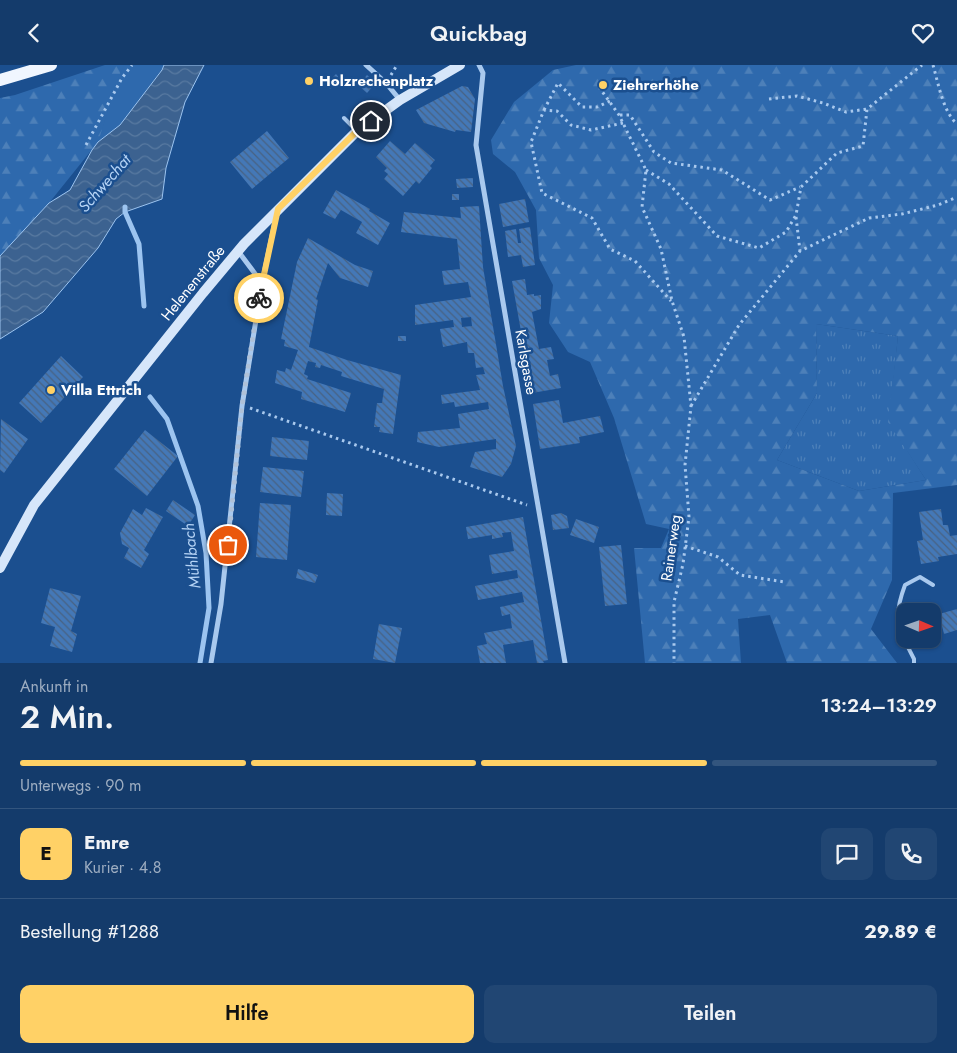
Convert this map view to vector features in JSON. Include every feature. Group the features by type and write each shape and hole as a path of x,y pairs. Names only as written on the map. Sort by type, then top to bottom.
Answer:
{"main road":[{"path":"0,80 51,65"}],"street":[{"path":"366,65 386,83 400,100"},
{"name":"Helenenstraße","path":"0,568 34,505 238,251 357,131 400,100 460,65"},
{"name":"Karlsgasse","path":"479,65 483,73 476,145 565,663"},
{"path":"211,663 221,604 242,406 262,283 278,209"},
{"path":"238,251 262,283"}],"lane":[{"path":"344,118 357,131"},
{"path":"914,663 914,659 898,628 898,604 905,585 920,577 933,585"}],"path":[{"path":"86,145 122,78 132,65"},
{"path":"769,99 798,96 846,112 867,109 922,65"},
{"path":"933,65 941,97 953,120 957,123"},
{"path":"610,101 597,107 582,107 558,83 544,109 531,142 542,193 592,218 610,249 635,261 672,301"},
{"path":"599,87 619,115 646,170 642,207 661,249 672,301 684,337 691,406"},
{"path":"544,109 557,111 571,125 591,130 623,123"},
{"path":"619,115 630,115 654,152 671,163 722,169 770,200 801,187 838,153 862,146 867,109"},
{"path":"646,170 669,184 717,236 759,248 786,232 796,215"},
{"path":"800,251 796,215 801,187"},
{"path":"691,406 739,325 800,251 869,218 929,208 957,197"},
{"path":"242,406 538,509"},
{"name":"Rainerweg","path":"674,663 674,602 683,564 689,517 685,465 691,406"},
{"path":"685,546 718,557 740,575 785,582"}],"green space":[{"path":"105,65 164,65 120,125 98,142 49,203 0,256 0,98 15,95"},
{"path":"124,65 164,65 120,125 98,142 118,79"},
{"path":"576,65 957,65 957,485 893,493 892,580 871,629 897,663 787,663 770,615 738,619 741,663 645,663 634,548 661,548 669,529 646,524 614,418 590,362 568,352 549,323 553,285 539,258 536,210 515,172 493,154 491,140 514,102 553,70","holes":["816,324 898,336 888,422 926,480 859,491 777,460 817,393"]},
{"path":"816,324 898,336 889,422 926,480 859,491 777,460 817,393"}],"water":[{"name":"Schwechat","path":"164,65 204,65 185,102 166,168 162,199 125,212 116,219 98,248 43,312 0,339 0,256 49,203 70,190 98,142 120,125"}],"building":[{"path":"336,74 340,79 330,89 326,84"},
{"path":"367,75 376,83 367,93 358,85"},
{"path":"462,86 468,87 475,99 471,132 456,130 455,132 424,123 416,110"},
{"path":"267,131 289,158 252,189 230,162"},
{"path":"390,141 405,154 415,143 435,160 430,166 432,168 419,184 416,181 403,196 384,179 388,174 384,171 387,168 376,157"},
{"path":"473,178 473,187 457,188 456,179"},
{"path":"336,190 370,209 369,211 390,223 378,245 356,233 362,222 341,210 335,219 323,213"},
{"path":"452,194 459,194 459,200 452,200"},
{"path":"525,199 529,222 503,227 499,204"},
{"path":"479,206 483,267 503,386 516,446 511,464 502,477 470,467 475,452 496,449 496,439 439,447 417,442 418,432 460,428 458,414 489,409 488,402 455,407 454,402 442,404 441,395 480,390 476,375 485,374 483,367 476,368 474,353 468,353 467,342 443,347 440,329 454,327 453,320 415,325 415,305 471,297 468,282 444,285 442,271 460,269 457,239 401,232 404,212 461,218 460,207","holes":["471,317 472,326 462,327 461,318"]},
{"path":"530,227 535,265 523,267 521,255 508,257 505,231 516,229 518,243 521,243 519,229"},
{"path":"308,238 355,265 373,271 368,287 340,278 328,263 316,299 318,300 309,347 401,375 393,434 379,432 380,427 374,427 377,403 382,403 384,389 341,376 342,372 321,365 320,368 315,367 316,363 308,361 304,374 308,376 307,379 351,393 345,412 301,399 302,392 275,383 277,370 285,372 286,368 291,370 298,350 284,346 285,340 281,339 297,262"},
{"path":"525,279 527,295 541,295 541,309 532,312 539,349 551,347 554,359 547,360 550,376 558,374 561,388 532,393 512,281"},
{"path":"398,336 406,336 406,341 398,341"},
{"name":"Villa Ettrich","path":"61,356 83,377 41,423 19,403"},
{"path":"559,400 563,423 600,416 604,432 579,437 580,443 540,449 533,404"},
{"path":"1,419 28,439 4,473 0,470"},
{"path":"145,430 178,456 147,496 114,469"},
{"path":"272,437 309,441 307,460 270,456"},
{"path":"263,467 304,471 301,497 260,492"},
{"path":"327,493 343,494 342,516 326,515"},
{"path":"173,500 195,515 188,526 166,511"},
{"path":"260,503 291,505 287,560 256,557"},
{"path":"146,508 163,517 144,550 149,554 141,568 124,558 129,548 122,544 120,533 133,509 142,515"},
{"path":"941,509 943,525 948,525 950,536 957,535 957,554 938,557 939,561 921,564 917,541 923,540 919,512"},
{"path":"561,513 567,516 569,528 553,530 551,515"},
{"path":"523,517 548,660 543,661 544,663 537,663 533,640 503,645 506,663 480,663 477,646 487,644 484,633 512,628 510,614 502,616 500,607 524,602 522,592 478,600 475,586 518,578 517,570 492,574 489,555 514,551 511,532 502,533 503,537 492,539 492,535 468,539 466,527"},
{"path":"576,519 599,527 594,543 570,535"},
{"path":"621,545 627,604 605,606 599,547"},
{"path":"298,569 318,575 315,583 296,578"},
{"path":"50,588 81,596 71,631 77,634 72,652 50,646 55,627 41,623"},
{"path":"957,609 957,630 944,634 941,613"},
{"path":"379,624 402,628 395,663 373,659"}],"waterway":[{"name":"Mühlbach","path":"125,207 125,212 139,244 144,306"},
{"name":"Mühlbach","path":"150,397 167,419 198,506 206,553 209,608 200,663"}],"way so far":[{"path":"228,545 242,406 259,298"}],"place":[{"name":"Holzrechenplatz","path":"309,81"},
{"name":"Ziehrerhöhe","path":"603,85"},
{"name":"Villa Ettrich","path":"51,390"}],"route":[{"path":"259,298 278,209 357,131 371,121"}]}
